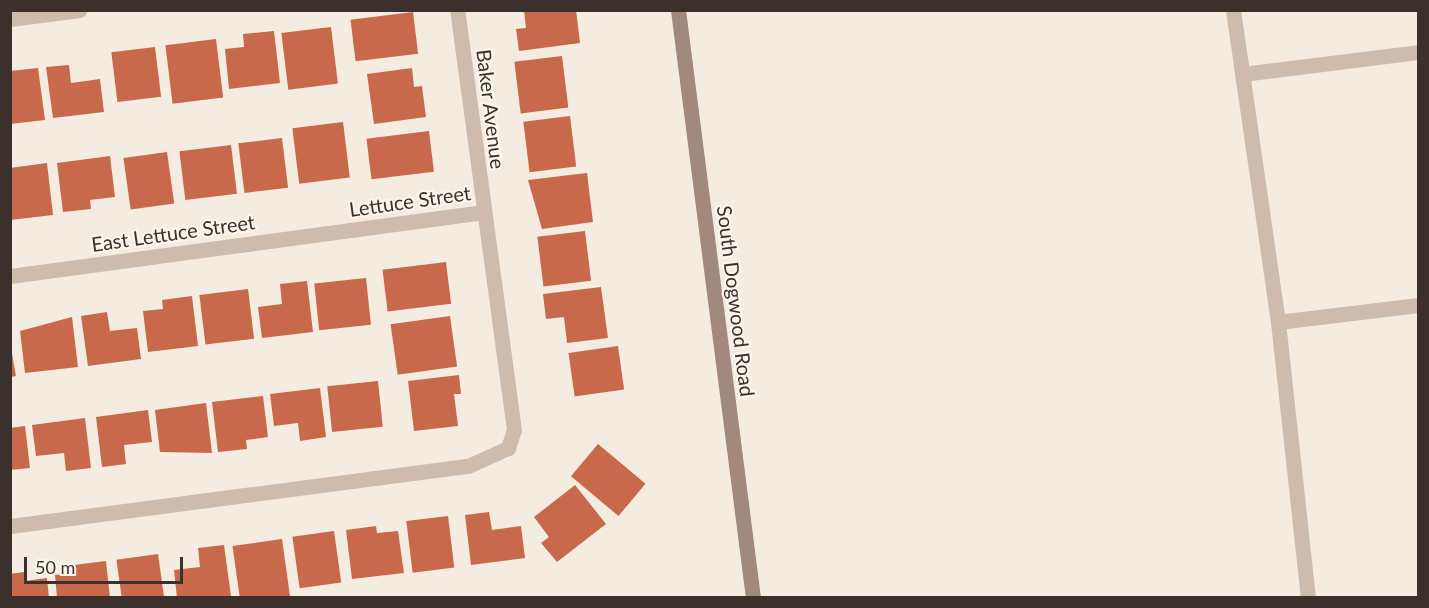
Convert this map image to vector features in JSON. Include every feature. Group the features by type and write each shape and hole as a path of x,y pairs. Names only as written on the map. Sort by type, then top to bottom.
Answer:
{"main road":[{"name":"South Dogwood Road","path":"678,10 753,597"}],"street":[{"path":"10,19 79,10"},
{"name":"Baker Avenue","path":"10,526 493,458 508,448 513,430 457,10"},
{"path":"1233,10 1278,322 1308,597"},
{"path":"1242,74 1419,52"},
{"name":"Lettuce Street","path":"342,231 484,212"},
{"name":"East Lettuce Street","path":"10,276 342,231"},
{"path":"1278,322 1419,304"}],"building":[{"path":"524,10 576,10 580,43 519,51 516,29 526,28"},
{"path":"413,12 418,54 356,61 350,20"},
{"path":"331,27 338,84 288,90 281,33"},
{"path":"274,31 280,83 229,89 225,49 244,47 243,34"},
{"path":"216,39 223,98 173,104 165,45"},
{"path":"155,47 161,97 117,102 111,52"},
{"path":"562,56 568,108 521,113 514,62"},
{"path":"69,65 71,83 100,79 104,112 53,118 46,67"},
{"path":"38,68 45,120 10,124 10,71"},
{"path":"412,68 414,87 422,86 426,117 374,124 367,74"},
{"path":"570,116 576,167 530,172 523,122"},
{"path":"343,122 350,178 299,184 292,128"},
{"path":"429,131 434,172 371,179 366,139"},
{"path":"282,138 288,188 244,193 238,143"},
{"path":"231,145 237,194 185,200 179,151"},
{"path":"167,152 174,203 131,210 123,158"},
{"path":"110,156 115,197 90,200 91,209 63,212 57,163"},
{"path":"47,163 53,215 10,220 10,168"},
{"path":"587,173 593,222 542,229 528,180"},
{"path":"585,231 591,281 543,286 537,237"},
{"path":"446,262 451,304 388,311 382,270"},
{"path":"366,278 371,325 319,330 314,283"},
{"path":"307,281 313,332 262,338 258,307 282,304 280,284"},
{"path":"601,287 608,338 567,343 564,317 546,319 543,294"},
{"path":"248,289 254,339 205,345 199,295"},
{"path":"192,296 198,346 148,352 143,311 163,309 162,300"},
{"path":"107,312 110,331 137,328 141,359 88,366 81,316"},
{"path":"450,316 457,367 398,375 391,324"},
{"path":"72,317 78,367 25,373 20,331"},
{"path":"10,343 16,376 10,377"},
{"path":"618,346 624,390 575,397 568,353"},
{"path":"459,375 461,394 454,394 458,426 414,431 408,381"},
{"path":"378,381 383,427 332,432 327,386"},
{"path":"320,388 326,437 300,441 298,423 274,426 270,394"},
{"path":"263,396 268,437 246,440 247,449 218,452 212,402"},
{"path":"206,403 212,453 160,452 155,410"},
{"path":"148,410 152,442 124,445 126,464 102,467 96,417"},
{"path":"85,418 91,468 66,471 64,453 36,456 32,425"},
{"path":"25,426 30,468 10,470 10,428"},
{"path":"598,444 645,484 618,516 571,476"},
{"path":"575,485 606,524 557,562 541,543 549,537 534,517"},
{"path":"489,512 492,530 521,526 525,558 471,565 465,515"},
{"path":"448,516 454,568 413,573 406,521"},
{"path":"376,526 377,533 398,531 404,573 352,579 346,530"},
{"path":"334,531 341,582 300,588 292,537"},
{"path":"282,539 290,598 240,598 232,546"},
{"path":"224,545 231,596 177,598 174,570 200,567 198,548"},
{"path":"158,554 164,598 122,598 116,560"},
{"path":"106,561 110,598 57,598 55,575 75,573 74,565"},
{"path":"24,572 25,581 47,578 49,598 10,598 10,574"}]}
